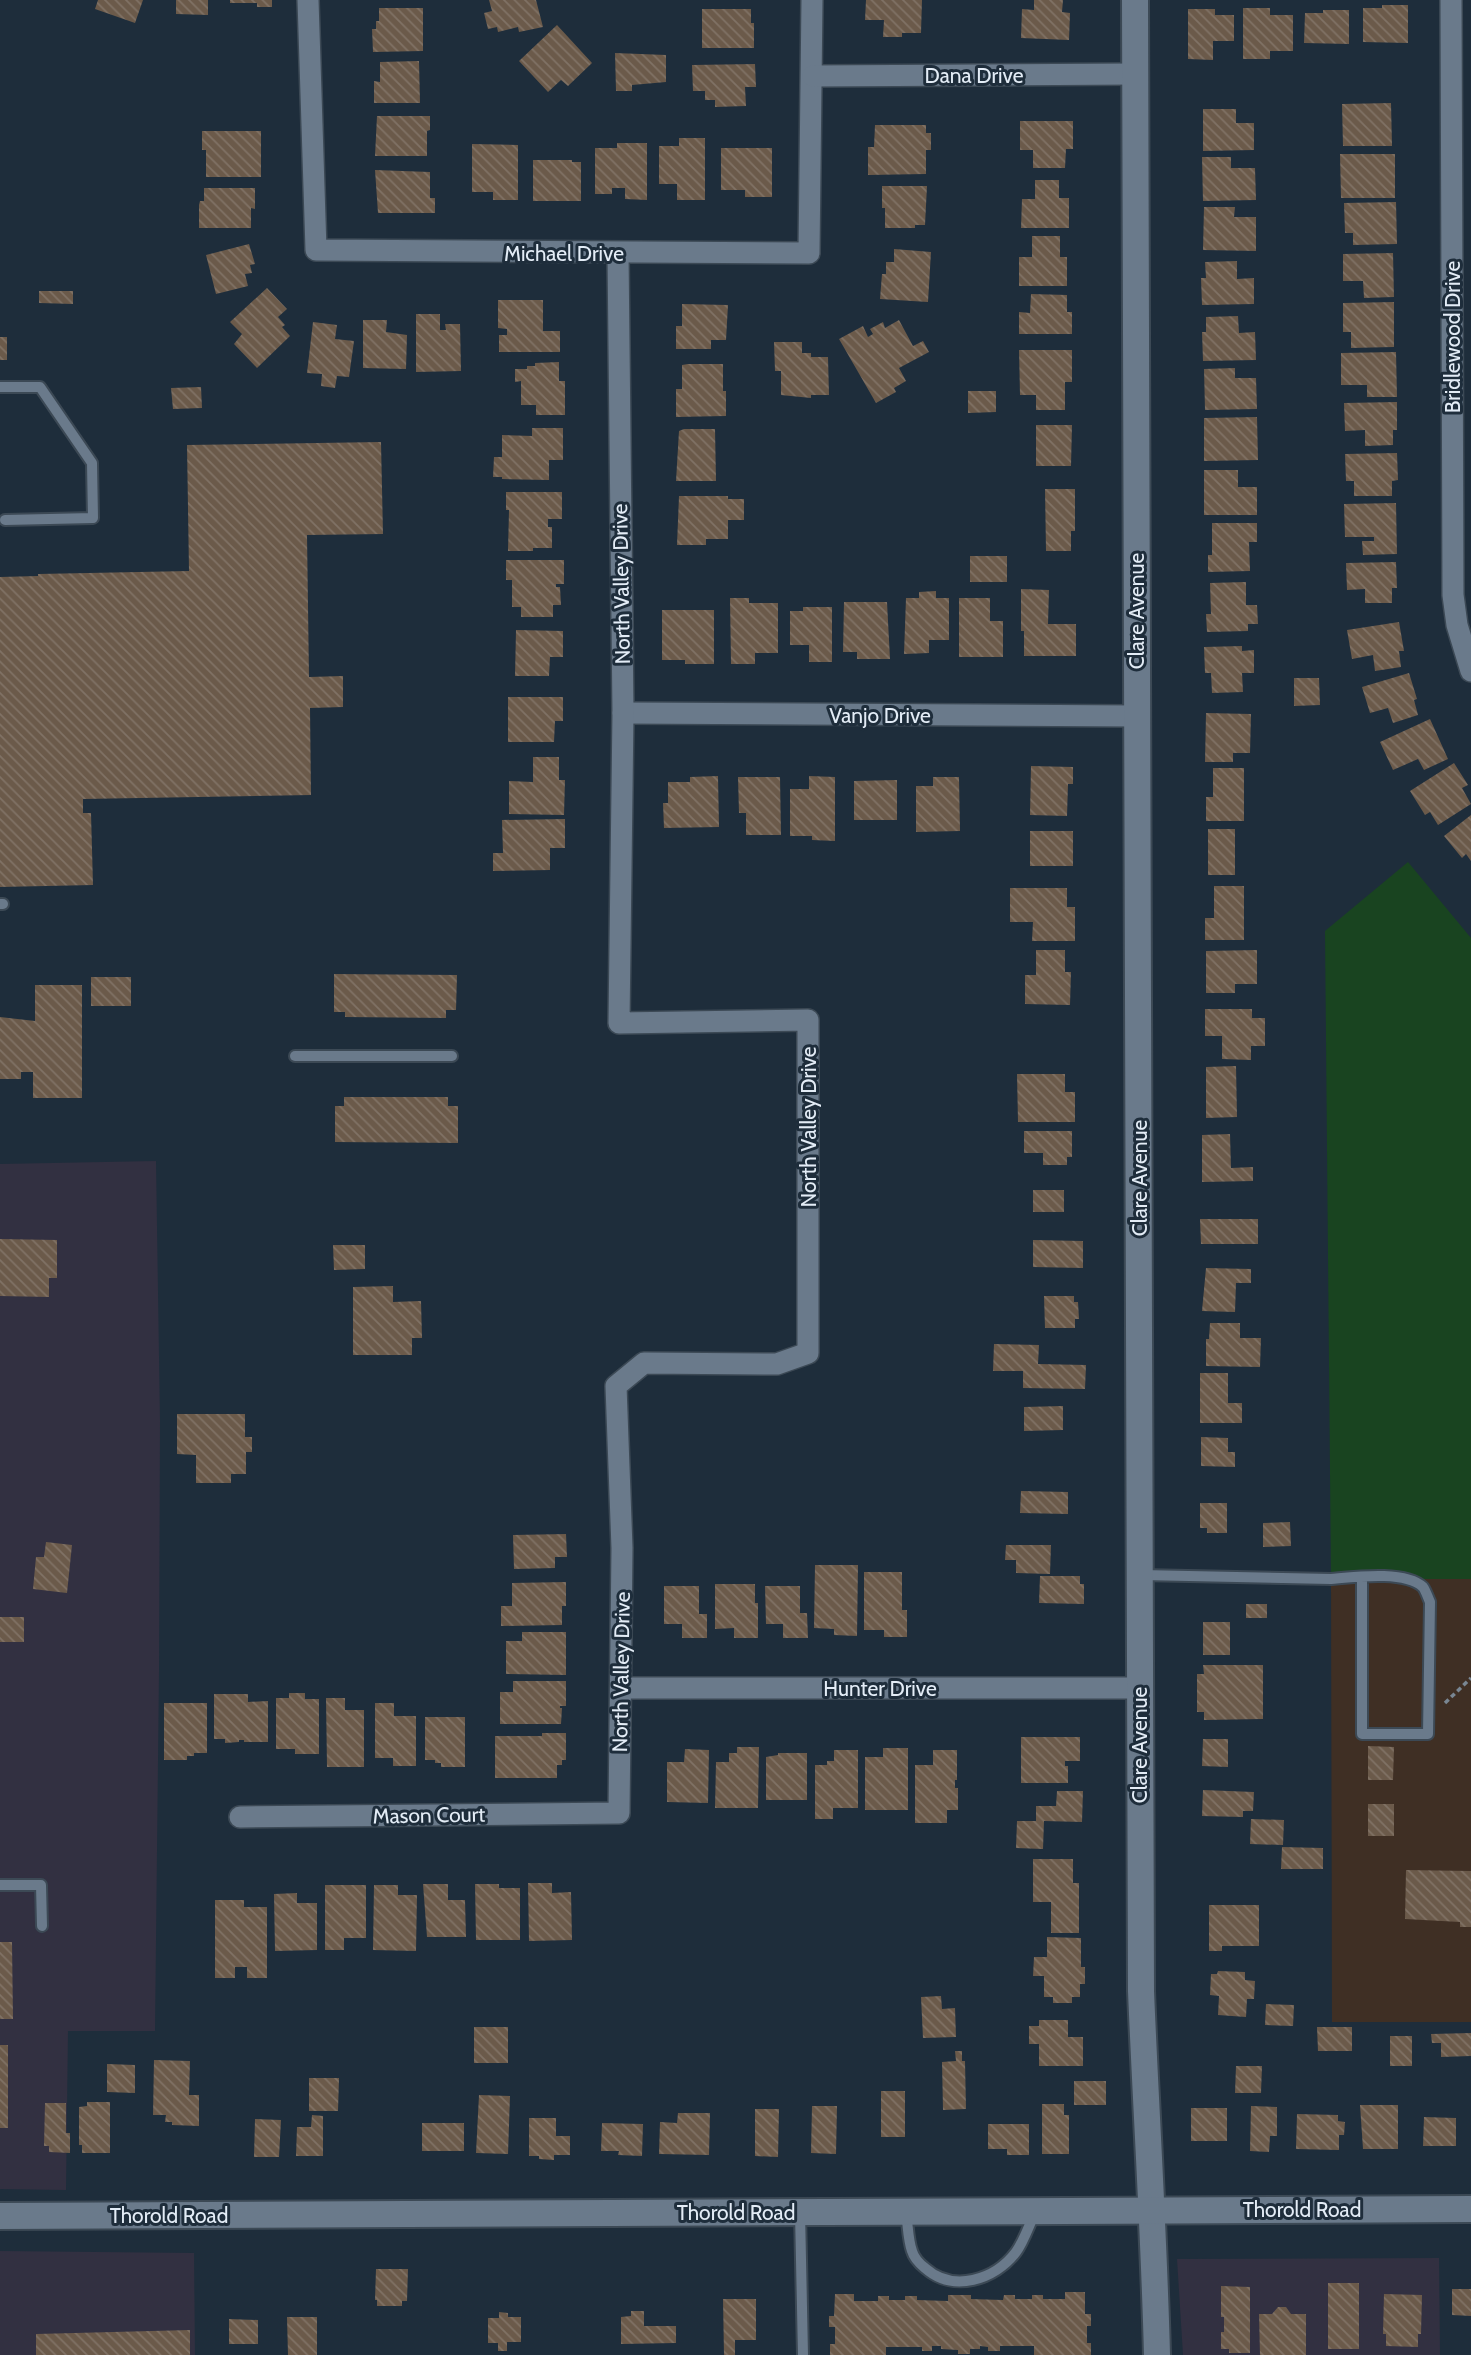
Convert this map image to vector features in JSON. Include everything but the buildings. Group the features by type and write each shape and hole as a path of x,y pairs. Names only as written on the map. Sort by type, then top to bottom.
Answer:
{"street":[{"name":"Michael Drive","path":"308,0 316,250 618,253 809,253 812,0"},
{"name":"Clare Avenue","path":"1135,0 1141,1991 1157,2355"},
{"name":"Bridlewood Drive","path":"1451,0 1462,410 1453,595 1457,625 1471,671"},
{"name":"Dana Drive","path":"813,76 1135,74"},
{"name":"North Valley Drive","path":"618,253 623,713 619,1023 808,1020 808,1353 776,1364 644,1363 616,1386 622,1548 619,1813"},
{"name":"Vanjo Drive","path":"623,713 1136,716"},
{"name":"Hunter Drive","path":"621,1688 1139,1688"},
{"name":"Mason Court","path":"240,1817 619,1813"},
{"name":"Thorold Road","path":"0,2216 1471,2209"}],"lane":[{"path":"0,387 40,387 92,463 93,518 2,522"},
{"path":"295,1056 452,1056"},
{"path":"1141,1575 1331,1579 1362,1577 1402,1577 1422,1587 1430,1602 1428,1734 1362,1734 1362,1577"},
{"path":"0,1885 41,1885 42,1926"},
{"path":"906,2211 912,2253 921,2265 933,2275 963,2282 979,2279 993,2272 1016,2252 1037,2210"},
{"path":"800,2212 803,2355"}],"path":[{"path":"1428,1721 1471,1678"}],"shaded area":[{"path":"156,1161 160,1421 155,2031 68,2031 66,2190 0,2189 0,1164"},
{"path":"1331,1579 1471,1579 1471,2022 1332,2022"},
{"path":"0,2251 194,2253 195,2355 0,2355"},
{"path":"1439,2258 1440,2355 1183,2355 1177,2259"}],"green space":[{"path":"1408,862 1471,938 1471,1579 1331,1579 1325,931"}]}
